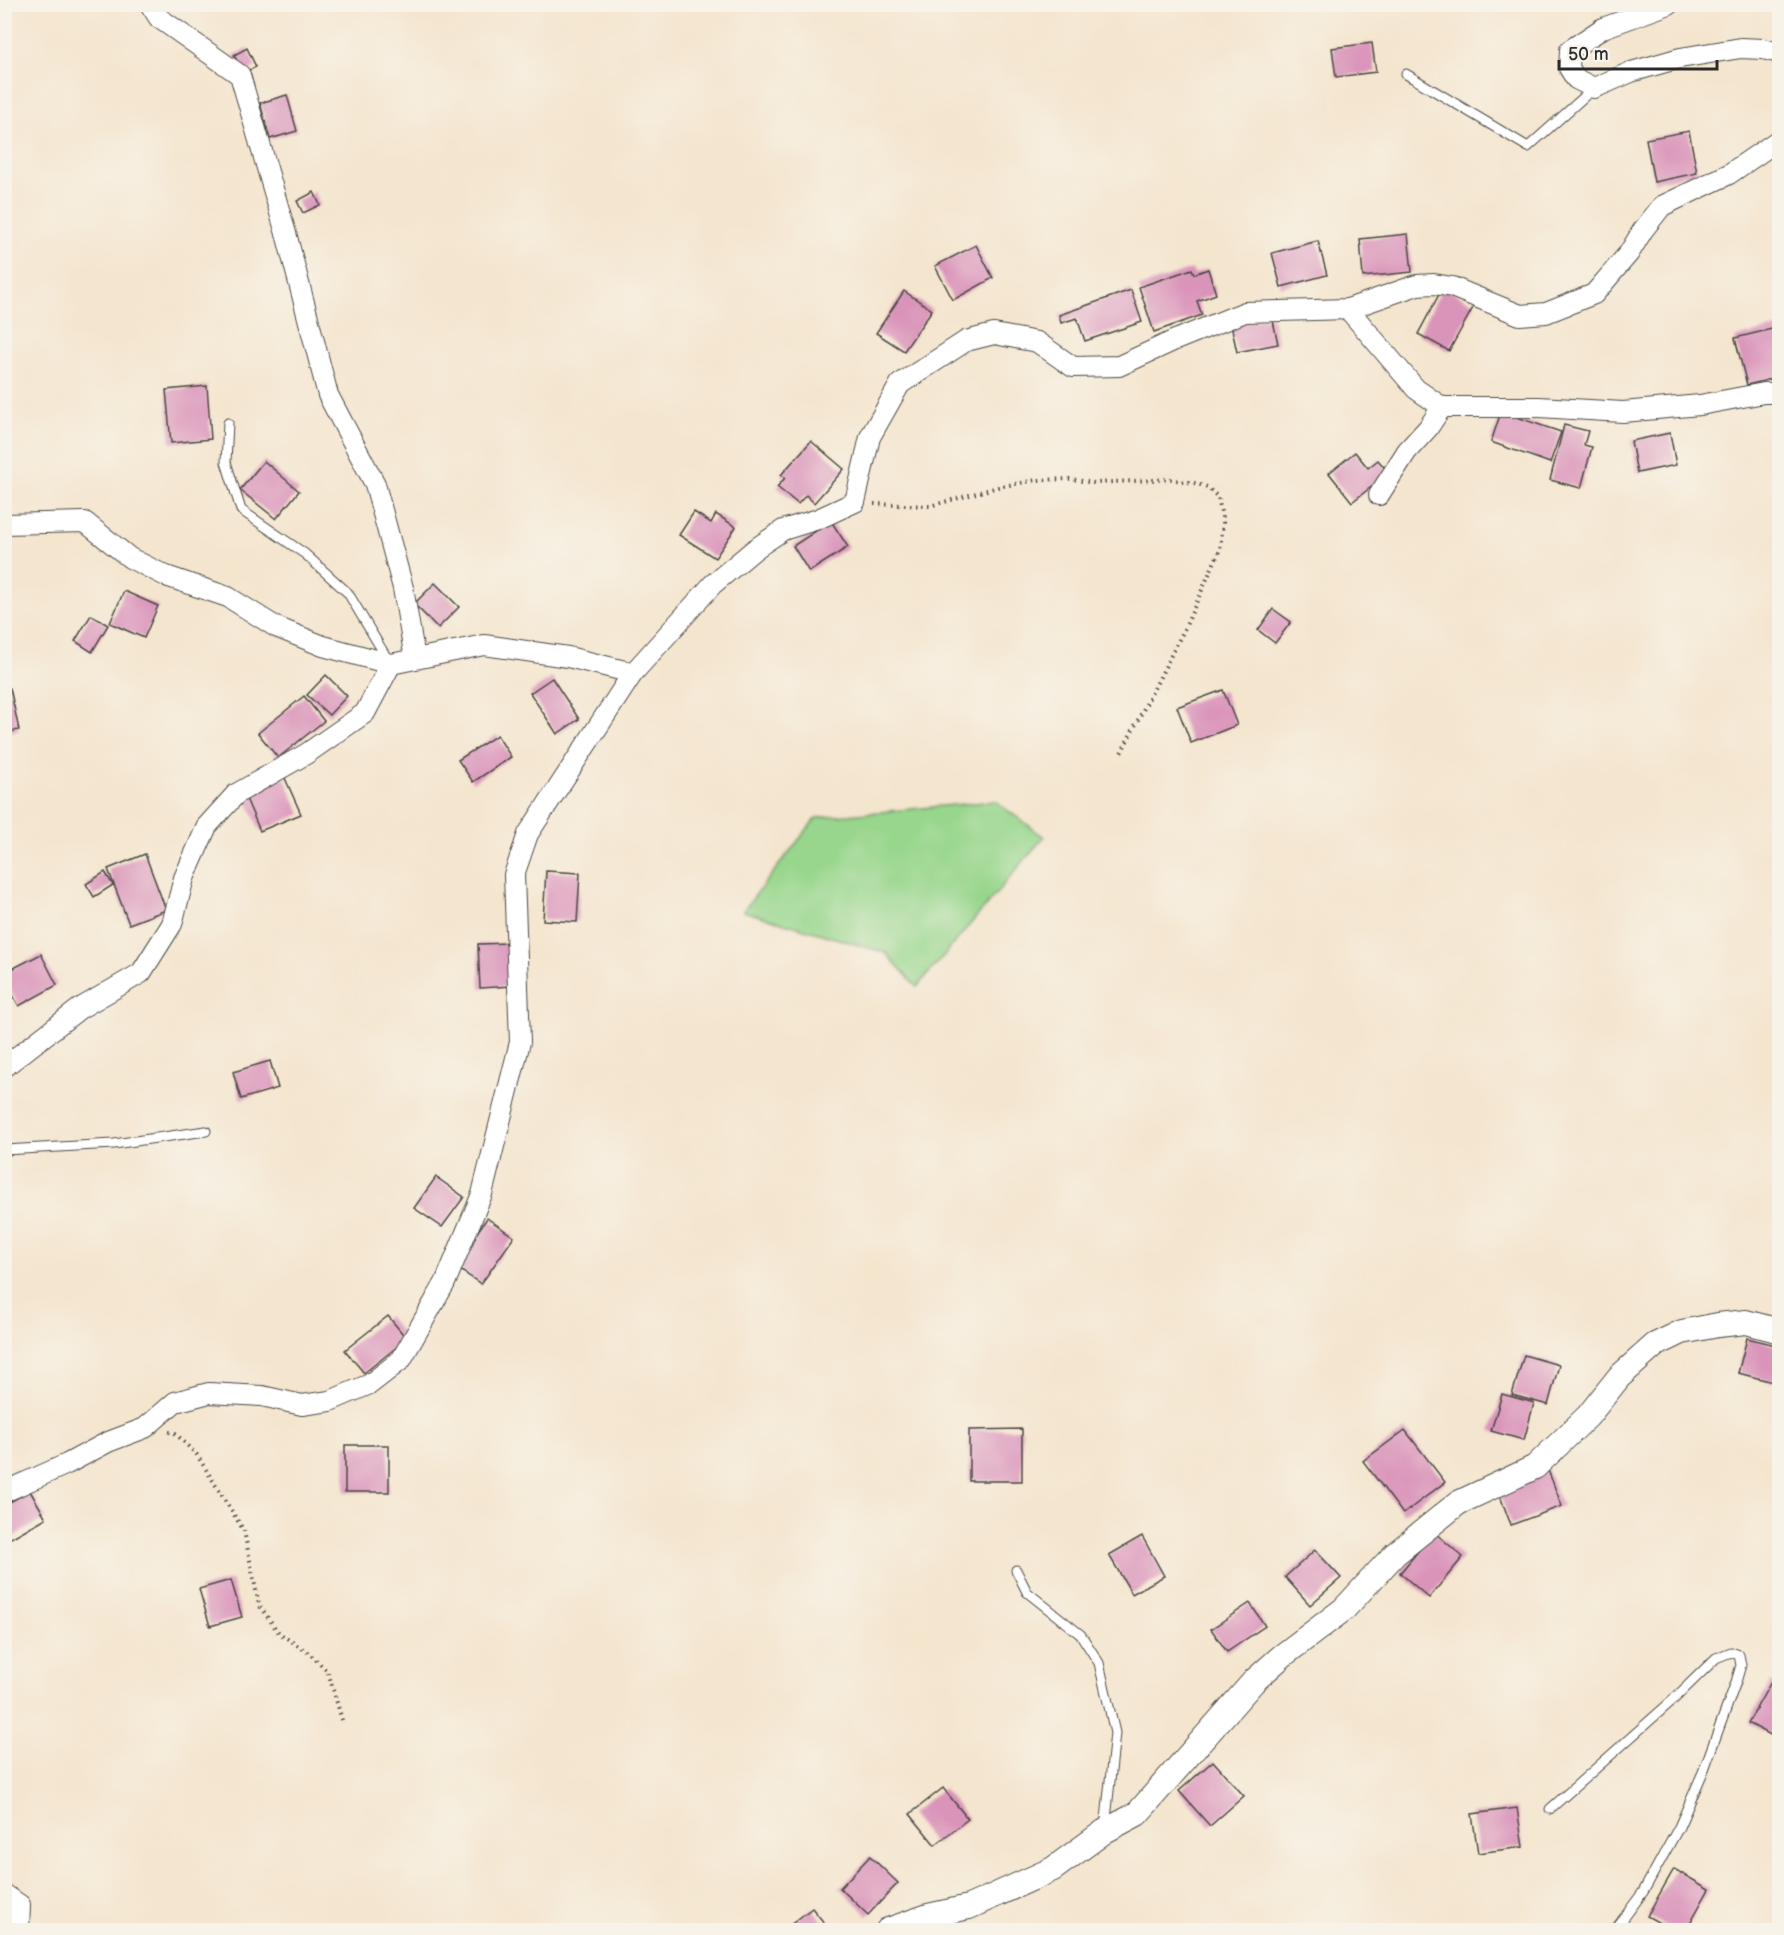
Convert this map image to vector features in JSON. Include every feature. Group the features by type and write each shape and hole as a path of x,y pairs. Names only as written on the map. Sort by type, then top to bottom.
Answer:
{"street":[{"path":"150,4 159,18 240,75 287,237 328,395 375,484 402,588 415,659"},
{"path":"1670,4 1603,28 1570,50 1569,68 1576,79 1594,88 1631,72 1680,58 1741,48 1763,49 1779,53"},
{"path":"4,1492 67,1464 108,1442 145,1428 175,1402 209,1393 262,1396 302,1405 330,1401 370,1384 401,1360 445,1283 482,1194 520,1042 514,874 528,834 633,673 713,584 755,549 783,531 818,519 855,502 870,437 900,384 966,341 994,334 1037,342 1072,367 1119,366 1245,312 1348,309 1417,285 1434,284 1452,287 1520,315 1546,313 1594,294 1629,253 1662,206 1729,174 1779,139"},
{"path":"1348,309 1416,389 1442,407 1539,407 1623,412 1700,405 1764,393 1779,393"},
{"path":"1379,495 1407,452 1428,428 1442,407"},
{"path":"4,524 85,522 130,558 166,576 228,597 276,627 314,642 390,664 484,645 568,657 633,673"},
{"path":"4,1066 79,1009 141,972 172,924 184,878 207,826 236,794 306,754 365,714 390,664"},
{"path":"888,1930 928,1916 969,1907 1053,1869 1105,1831 1137,1814 1254,1682 1282,1656 1344,1610 1395,1554 1458,1503 1534,1467 1588,1416 1619,1377 1655,1346 1682,1332 1728,1324 1746,1322 1779,1331"},
{"path":"4,1894 20,1905 19,1930"}],"lane":[{"path":"1406,74 1528,147 1594,88"},
{"path":"228,423 226,462 241,510 304,554 348,593 390,664"},
{"path":"4,1150 114,1144 206,1131"},
{"path":"1016,1570 1027,1592 1081,1635 1099,1663 1115,1733 1105,1831"},
{"path":"1550,1809 1674,1699 1716,1658 1731,1652 1738,1655 1741,1665 1736,1682 1703,1772 1679,1827 1643,1892 1615,1930"}],"path":[{"path":"855,502 930,506 998,487 1037,480 1059,479 1094,483 1171,479 1207,487 1218,497 1223,522 1220,550 1183,632 1119,755"},
{"path":"145,1428 176,1433 197,1455 244,1531 259,1605 279,1633 309,1653 328,1672 342,1720"}],"green space":[{"path":"995,801 1044,837 917,987 886,953 743,911 816,818"}],"building":[{"path":"1372,43 1376,72 1336,77 1332,48"},
{"path":"247,48 256,67 243,73 234,55"},
{"path":"287,95 297,131 270,139 260,103"},
{"path":"1689,131 1697,173 1654,182 1646,139"},
{"path":"314,192 320,205 303,213 297,201"},
{"path":"1408,234 1412,272 1363,277 1360,239"},
{"path":"1318,241 1327,275 1281,287 1272,253"},
{"path":"976,245 993,278 953,300 935,266"},
{"path":"1192,269 1194,274 1208,269 1216,294 1197,301 1202,315 1154,332 1139,287"},
{"path":"1443,287 1475,304 1449,351 1418,334"},
{"path":"1131,290 1142,322 1085,341 1077,318 1061,323 1059,315"},
{"path":"904,291 932,310 904,351 876,333"},
{"path":"1272,316 1278,344 1237,352 1231,325"},
{"path":"1780,327 1780,377 1747,385 1735,338"},
{"path":"207,386 211,439 171,443 166,390"},
{"path":"1501,412 1561,432 1550,463 1491,442"},
{"path":"1564,425 1588,431 1584,445 1592,447 1581,488 1550,480"},
{"path":"1670,433 1676,465 1637,473 1631,441"},
{"path":"811,441 844,469 814,503 806,495 798,504 777,487 785,478 781,475"},
{"path":"1355,452 1368,468 1378,460 1389,473 1352,502 1329,473"},
{"path":"264,461 299,491 276,519 240,490"},
{"path":"694,512 711,523 716,514 736,527 715,558 679,535"},
{"path":"831,521 848,547 809,572 793,546"},
{"path":"435,583 459,607 438,628 414,604"},
{"path":"124,591 158,606 144,638 110,623"},
{"path":"1273,609 1291,622 1275,643 1258,630"},
{"path":"91,615 108,625 92,652 75,641"},
{"path":"326,675 347,696 329,715 307,695"},
{"path":"552,678 579,719 557,734 530,693"},
{"path":"10,688 19,730 4,733 4,689"},
{"path":"1223,690 1237,725 1191,743 1177,707"},
{"path":"304,696 324,721 278,758 258,733"},
{"path":"497,735 511,757 473,782 458,760"},
{"path":"284,776 301,814 260,831 244,794"},
{"path":"145,854 166,910 129,924 108,869"},
{"path":"546,871 580,873 577,922 543,920"},
{"path":"105,872 113,885 94,897 86,884"},
{"path":"510,943 512,986 480,988 478,944"},
{"path":"41,954 57,985 19,1006 4,979 4,973"},
{"path":"270,1061 278,1088 241,1099 233,1072"},
{"path":"436,1177 464,1197 442,1227 414,1208"},
{"path":"487,1218 514,1237 481,1284 454,1266"},
{"path":"388,1316 407,1339 364,1373 345,1350"},
{"path":"1747,1338 1780,1346 1773,1382 1738,1373"},
{"path":"1524,1355 1559,1365 1548,1405 1512,1395"},
{"path":"1502,1394 1534,1403 1524,1440 1491,1431"},
{"path":"1022,1429 1022,1481 969,1481 969,1430"},
{"path":"1405,1430 1445,1482 1403,1514 1363,1461"},
{"path":"345,1445 389,1445 389,1492 345,1492"},
{"path":"1548,1470 1562,1506 1511,1525 1497,1488"},
{"path":"30,1491 46,1518 4,1542 4,1505"},
{"path":"1434,1532 1463,1557 1429,1598 1400,1573"},
{"path":"1142,1536 1164,1576 1132,1594 1109,1555"},
{"path":"1315,1550 1341,1578 1310,1605 1285,1577"},
{"path":"231,1580 242,1617 210,1626 199,1589"},
{"path":"1250,1603 1265,1626 1227,1652 1211,1629"},
{"path":"1771,1682 1780,1687 1780,1740 1748,1723"},
{"path":"1213,1761 1244,1796 1210,1826 1179,1791"},
{"path":"943,1788 968,1819 935,1845 910,1814"},
{"path":"1517,1808 1523,1847 1478,1853 1472,1814"},
{"path":"870,1856 898,1883 868,1915 840,1888"},
{"path":"1674,1869 1709,1889 1686,1930 1672,1930 1647,1916"},
{"path":"812,1908 830,1930 784,1930"}]}
